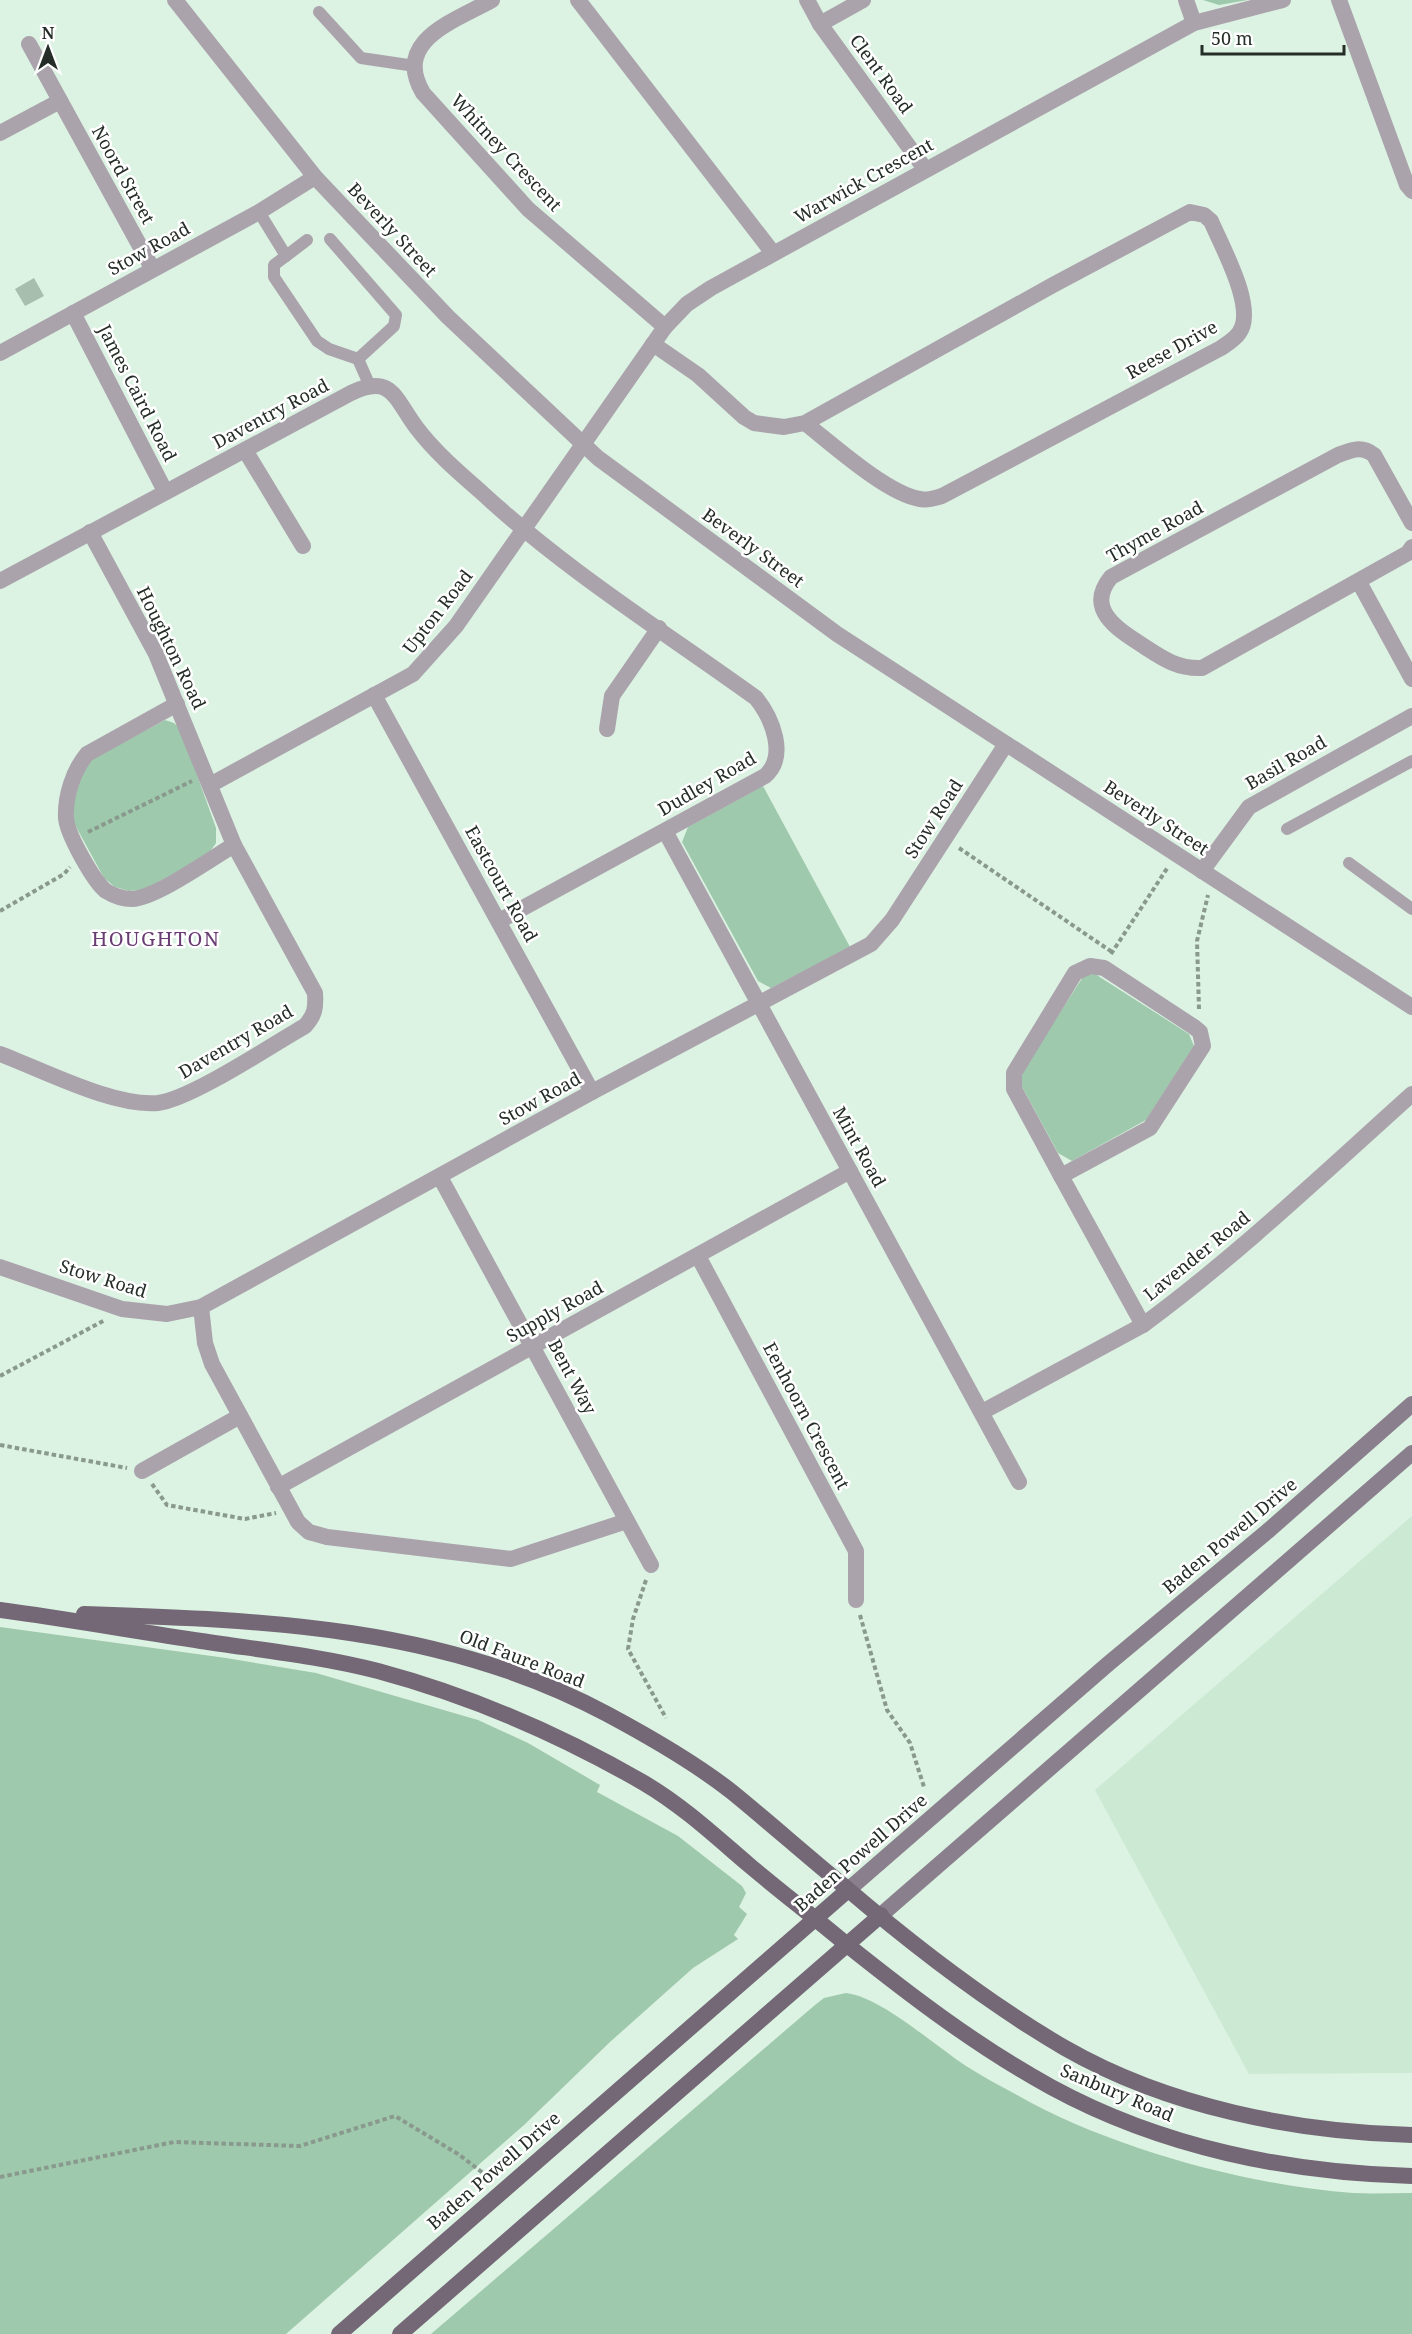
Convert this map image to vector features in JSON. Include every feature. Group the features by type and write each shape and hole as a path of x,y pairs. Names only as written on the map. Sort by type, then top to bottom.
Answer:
{"main road":[{"name":"Baden Powell Drive","path":"339,2334 1108,1664 1269,1530 1412,1404"},
{"path":"400,2334 1412,1454"},
{"name":"Old Faure Road","path":"6,1611 200,1618 285,1624 380,1636 465,1655 554,1689 665,1745 729,1790 881,1915"},
{"name":"Old Faure Road","path":"6,1611 285,1653 376,1671 455,1694 515,1718 647,1785 702,1822 747,1863 817,1918 847,1945"},
{"name":"Sanbury Road","path":"881,1915 993,2003 1068,2050 1141,2082 1204,2105 1305,2127 1372,2134 1412,2135"},
{"name":"Sanbury Road","path":"847,1945 980,2045 1054,2088 1119,2118 1197,2146 1298,2168 1367,2175 1412,2176"}],"street":[{"name":"Beverly Street","path":"175,0 315,177 448,318 598,458 837,634 1412,1007"},
{"path":"415,66 416,54 424,39 492,0"},
{"path":"578,0 773,254"},
{"name":"Clent Road","path":"807,0 820,24 926,169"},
{"path":"820,24 863,0"},
{"path":"1186,0 1194,23"},
{"name":"Warwick Crescent","path":"584,444 665,327 687,304 711,288 1194,23 1283,0"},
{"path":"1339,0 1407,185 1412,192"},
{"name":"Noord Street","path":"28,44 152,268"},
{"name":"Whitney Crescent","path":"415,66 416,81 423,93 528,209 665,327"},
{"path":"0,133 60,101"},
{"name":"Stow Road","path":"0,352 259,212 315,177"},
{"name":"Reese Drive","path":"653,344 698,375 744,417 754,423 784,427 805,423 1053,285 1190,212 1204,215 1211,221 1243,299 1243,326 1239,335 1221,348 942,496 922,500 902,493 805,423"},
{"name":"James Caird Road","path":"73,313 165,491"},
{"path":"369,384 383,387 398,399 415,426 436,451 523,531"},
{"name":"Daventry Road","path":"0,581 369,384"},
{"name":"Upton Road","path":"202,783 413,674 456,626 584,444"},
{"name":"Thyme Road","path":"1412,523 1374,455 1365,449 1355,449 1338,455 1111,577 1103,587 1101,600 1113,627 1172,664 1187,668 1202,668 1359,582 1408,553 1412,547"},
{"path":"245,450 303,546"},
{"name":"Dudley Road","path":"499,921 765,776 774,766 777,754 771,722 756,698 523,531"},
{"name":"Houghton Road","path":"90,532 156,654 177,704 202,783"},
{"path":"1359,582 1412,679"},
{"path":"607,729 612,696 658,628"},
{"name":"Eastcourt Road","path":"374,696 592,1092"},
{"path":"177,704 96,746 79,763 71,784 66,818 81,843 100,885 113,895 130,899 147,896 234,845"},
{"name":"Basil Road","path":"1202,871 1249,807 1412,716"},
{"name":"Stow Road","path":"0,1267 122,1309 167,1314 201,1307 592,1092 871,944 892,920 1006,744"},
{"name":"Daventry Road","path":"0,1054 123,1101 157,1103 186,1094 305,1026 314,1017 315,993 202,783"},
{"name":"Mint Road","path":"665,831 1020,1482"},
{"path":"1061,1176 1150,1128 1201,1053 1203,1039 1194,1027 1104,968 1090,966 1075,973 1017,1065 1013,1081 1018,1097 1061,1176 1143,1325"},
{"name":"Lavender Road","path":"982,1412 1143,1325 1249,1240 1412,1094"},
{"name":"Supply Road","path":"278,1487 850,1171"},
{"name":"Bent Way","path":"440,1177 651,1565"},
{"name":"Eenhoorn Crescent","path":"698,1256 855,1551 856,1600"},
{"path":"201,1307 205,1343 212,1364 291,1510 303,1528 317,1536 498,1559 520,1558 627,1521"},
{"path":"142,1471 240,1416"}],"lane":[{"path":"319,12 361,58 415,66"},
{"path":"259,212 286,256"},
{"path":"307,240 274,265 274,277 317,341 329,349 358,359 369,384"},
{"path":"330,240 396,315 394,326 358,359"},
{"path":"1287,829 1412,761"},
{"path":"1349,863 1406,898 1412,909"}],"path":[{"path":"0,911 64,874 81,843 202,783"},
{"path":"945,838 1112,952"},
{"path":"1106,961 1171,862"},
{"path":"1194,1027 1199,1018 1197,941 1208,897 1217,881"},
{"path":"0,1376 122,1309"},
{"path":"0,1445 142,1471 167,1505 245,1519 291,1510"},
{"path":"651,1565 633,1619 628,1649 666,1718"},
{"path":"856,1600 887,1710 910,1743 924,1787"},
{"path":"0,2177 174,2142 300,2146 395,2116 458,2154 503,2189"}],"shaded area":[{"path":"1203,0 1248,0 1219,5"},
{"path":"165,720 174,723 181,730 216,828 216,843 207,856 143,890 129,891 115,887 104,878 74,823 73,806 81,773 88,761"},
{"path":"763,786 850,947 771,988 758,981 682,842 688,827"},
{"path":"1095,974 1189,1034 1194,1046 1146,1120 1072,1161 1058,1153 1021,1085 1022,1071 1084,975"},
{"path":"1412,1516 1412,2073 1249,2074 1095,1790"},
{"path":"0,1627 226,1658 316,1673 478,1720 528,1743 600,1785 597,1792 678,1836 742,1886 746,1893 739,1907 747,1914 734,1935 738,1939 693,1968 610,2042 524,2125 286,2334 0,2334"},
{"path":"846,1993 860,1996 891,2012 966,2066 1017,2095 1094,2132 1136,2147 1180,2161 1268,2182 1353,2193 1412,2193 1412,2334 431,2334 815,2005 824,1998"}],"building":[{"path":"34,278 44,296 25,306 15,289"}],"district":[{"name":"HOUGHTON","path":"156,939"}]}
